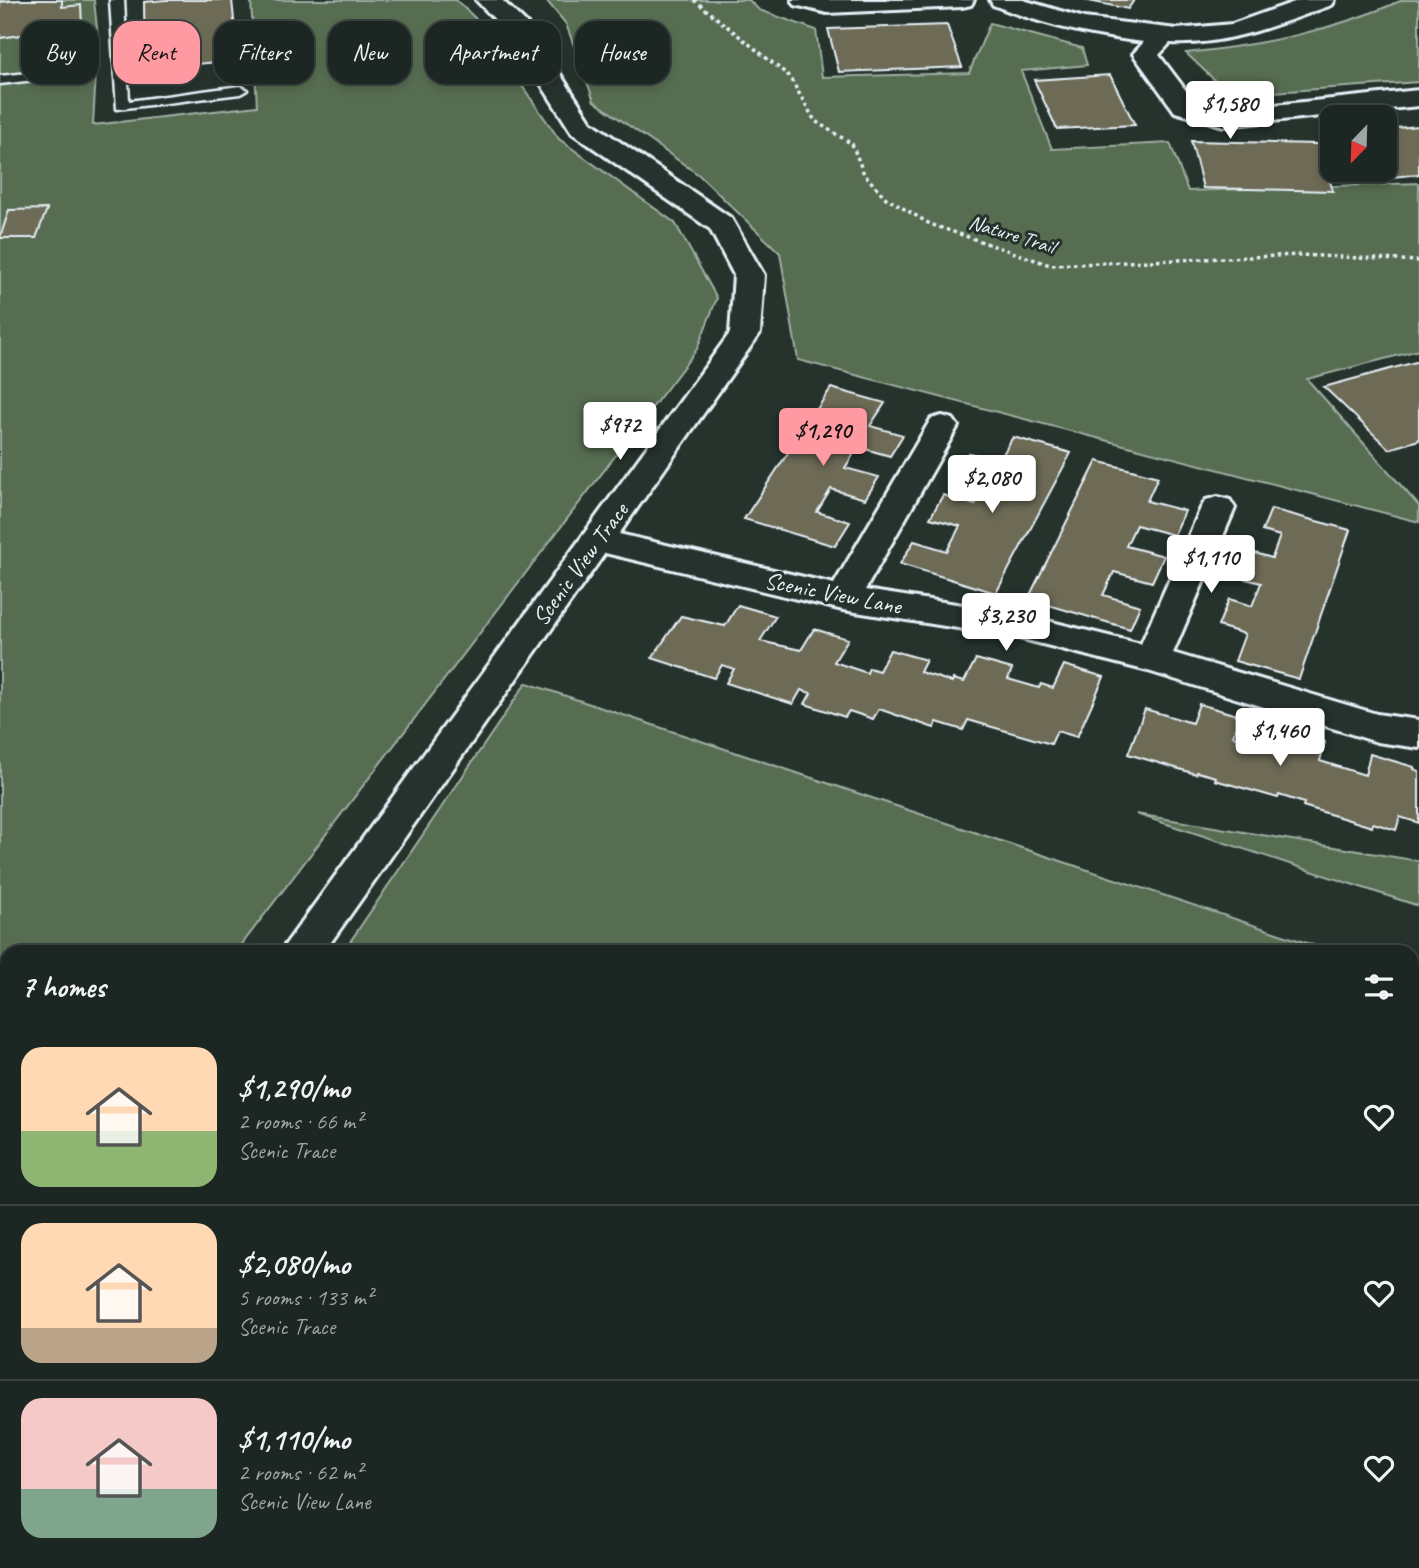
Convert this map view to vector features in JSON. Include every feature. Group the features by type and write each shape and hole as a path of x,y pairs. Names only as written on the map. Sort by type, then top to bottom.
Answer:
{"street":[{"name":"Scenic View Trace","path":"306,945 745,332 749,275 721,224 581,127 520,31 488,0"},
{"path":"804,0 827,6 962,0"},
{"path":"1002,0 1032,14 1163,36 1233,31 1323,0"},
{"path":"1163,36 1146,54 1184,106 1224,118 1419,98"},
{"path":"843,598 942,426"},
{"path":"1152,659 1218,508"},
{"name":"Scenic View Lane","path":"597,540 843,598 1015,625 1152,659 1377,728 1419,734"}],"lane":[{"path":"117,0 122,106 240,90"},
{"path":"0,80 21,78"}],"path":[{"name":"Nature Trail","path":"694,0 789,76 815,121 852,144 864,174 886,198 930,224 1050,265 1301,255 1419,261"}],"green space":[{"path":"0,0 94,0 96,21 21,21 21,84 95,84 93,125 257,106 256,84 314,84 314,21 252,21 251,0 456,0 477,21 425,21 425,84 521,84 559,139 675,223 717,298 697,349 241,945 0,945"},
{"path":"546,0 749,0 759,10 816,30 822,77 969,73 990,23 1082,48 1087,65 1021,71 1052,149 1170,143 1188,191 1419,183 1419,350 1307,379 1419,506 1419,522 798,360 780,253 699,175 594,101 588,84 670,84 670,21 575,21 575,49 566,24"},
{"path":"1403,0 1419,0 1419,82 1230,95 1186,53 1242,46 1296,35 1350,20"},
{"path":"527,683 1313,945 348,945"},
{"path":"1136,814 1419,861 1419,906"}],"building":[{"path":"62,0 62,7 81,5 82,21 21,21 21,35 0,38 0,2"},
{"path":"232,0 234,21 214,21 214,62 200,64 200,21 144,21 144,2"},
{"path":"1084,0 1134,0 1128,9"},
{"path":"947,25 962,67 839,72 828,29"},
{"path":"1110,75 1135,125 1057,129 1034,80"},
{"path":"1419,126 1419,174 1397,177 1397,128"},
{"path":"1191,141 1318,144 1320,182 1330,182 1333,191 1203,188"},
{"path":"47,209 36,238 0,238 9,210"},
{"path":"1419,361 1419,440 1389,449 1324,387"},
{"path":"831,388 885,403 870,426 903,435 890,456 858,447 845,468 879,477 865,499 831,489 817,512 850,522 835,546 744,519"},
{"path":"1013,437 1071,453 996,593 900,564 914,541 947,551 960,526 930,518 943,495 975,505 987,484 955,475 969,453 999,461"},
{"path":"1097,461 1158,477 1147,501 1185,511 1174,535 1136,525 1126,546 1164,556 1152,582 1114,572 1103,595 1140,606 1130,629 1028,599"},
{"path":"1271,509 1350,530 1299,679 1235,661 1245,634 1218,626 1229,599 1252,606 1261,583 1238,577 1248,551 1272,558 1280,536 1262,531"},
{"path":"738,605 776,616 760,641 801,650 814,629 848,639 834,662 867,673 869,668 879,671 890,650 926,660 920,672 952,682 953,679 964,682 976,659 1012,669 1008,679 1039,688 1041,684 1053,688 1064,665 1104,677 1077,737 1057,731 1051,744 968,720 963,730 937,722 934,728 879,709 873,719 849,711 845,717 805,704 811,693 801,690 793,704 726,683 734,669 722,665 714,678 652,658 681,616 725,626"},
{"path":"1199,704 1240,716 1233,736 1278,750 1284,731 1325,742 1320,761 1365,775 1370,754 1414,767 1419,771 1419,823 1400,817 1396,830 1373,823 1372,827 1303,806 1304,803 1279,795 1278,798 1215,780 1216,777 1197,772 1196,774 1128,754 1145,709 1192,723"}]}
